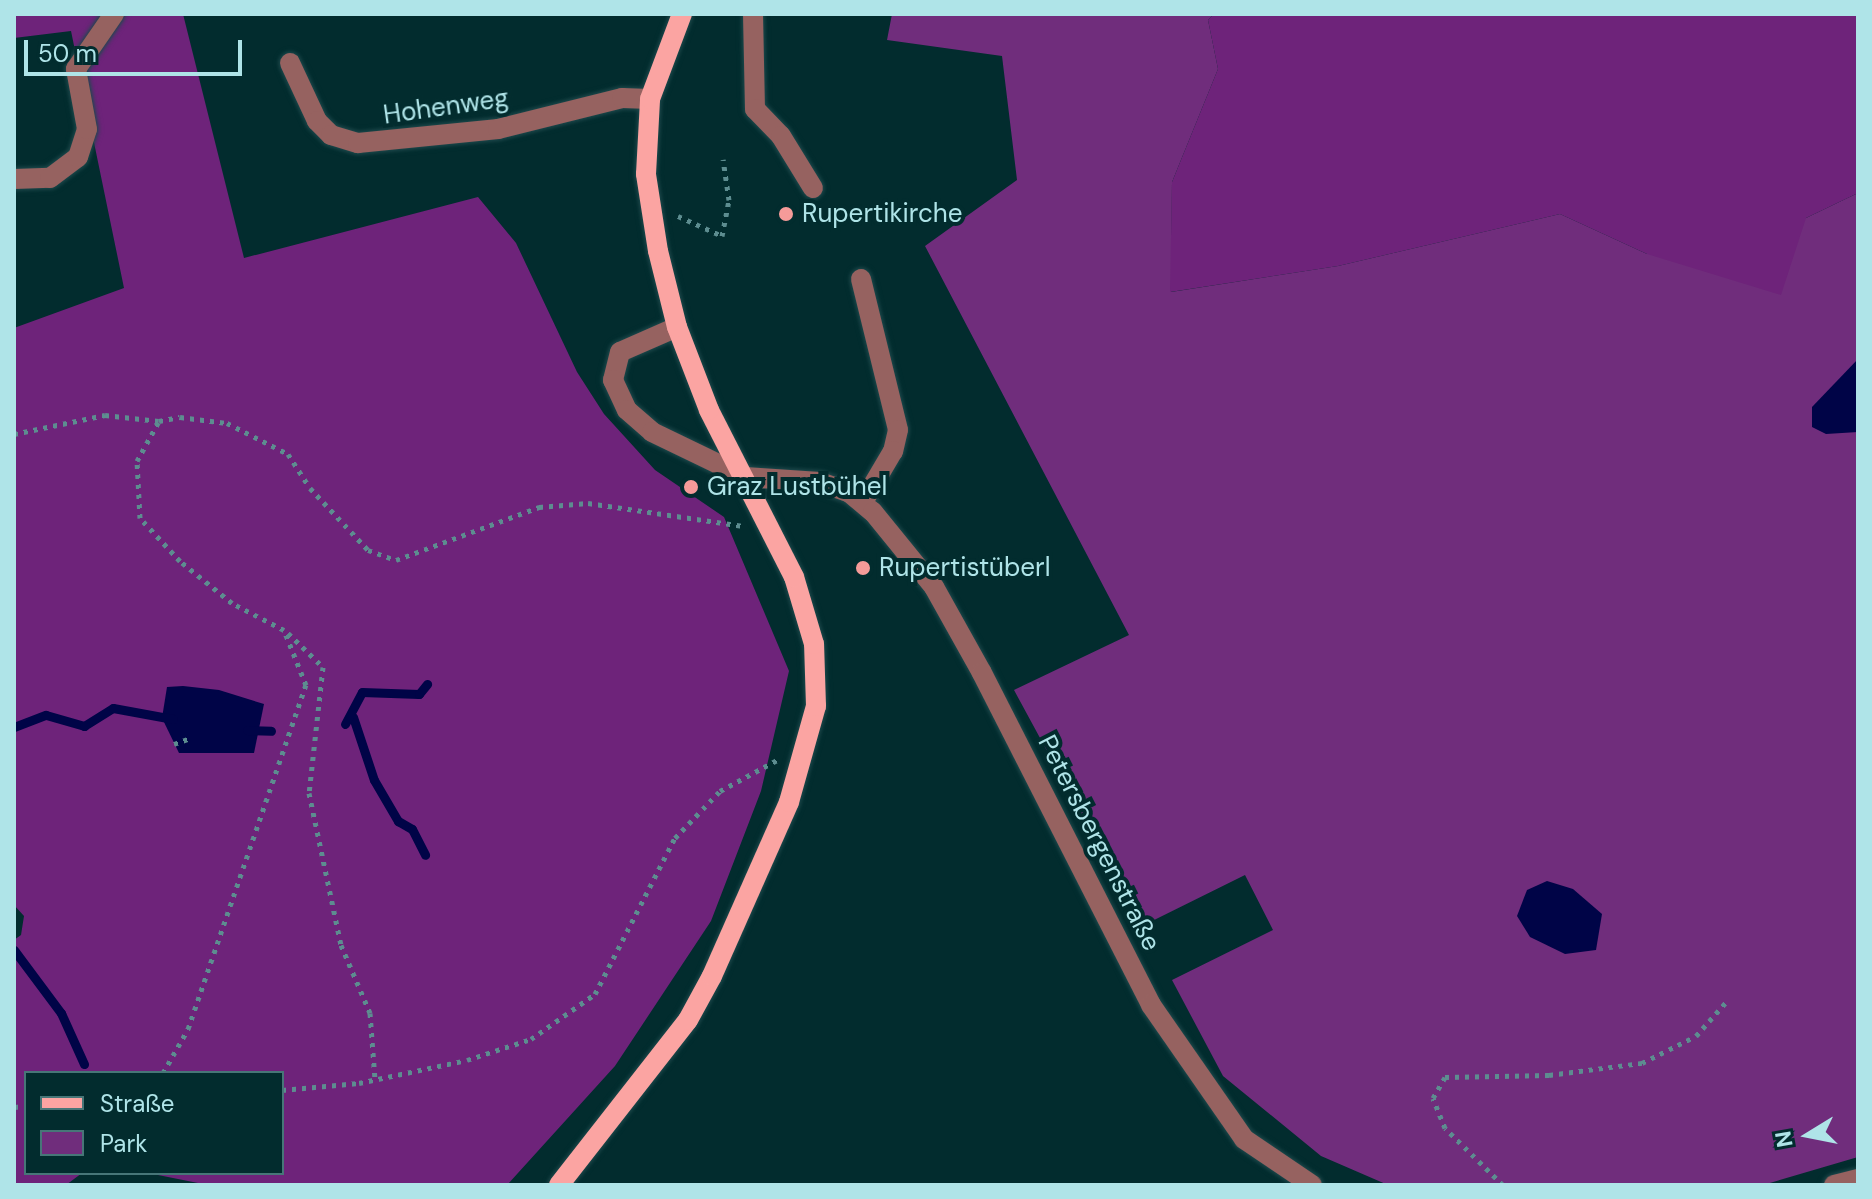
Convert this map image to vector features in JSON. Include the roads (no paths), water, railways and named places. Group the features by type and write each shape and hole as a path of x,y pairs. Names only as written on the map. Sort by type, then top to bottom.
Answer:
{"main road":[{"path":"559,1185 688,1020 763,867 803,763 816,706 814,644 794,577 709,410 677,327 648,200 650,99 682,14"}],"street":[{"path":"14,179 50,178 78,157 87,129 76,69 114,14"},
{"path":"753,14 755,109 781,136 813,188"},
{"name":"Hohenweg","path":"290,63 317,121 331,135 358,143 498,129 622,98 650,99"},
{"path":"861,279 898,430 893,451 863,502"},
{"path":"677,327 626,347 616,359 613,380 616,394 639,424 745,477"},
{"name":"Petersbergenstraße","path":"745,477 820,482 863,502 934,587 1022,748 1151,1005 1244,1139 1312,1185"},
{"path":"1834,1185 1858,1179"}],"waterway":[{"path":"345,724 362,692 419,694 427,684"},
{"path":"14,727 46,715 84,726 113,708 173,719"},
{"path":"353,717 374,780 398,821 412,829 425,855"},
{"path":"247,730 271,731"},
{"path":"14,950 61,1013 84,1064"}],"place":[{"name":"Rupertikirche","path":"786,214"},
{"name":"Graz Lustbühel","path":"691,487"},
{"name":"Rupertistüberl","path":"863,568"}]}
